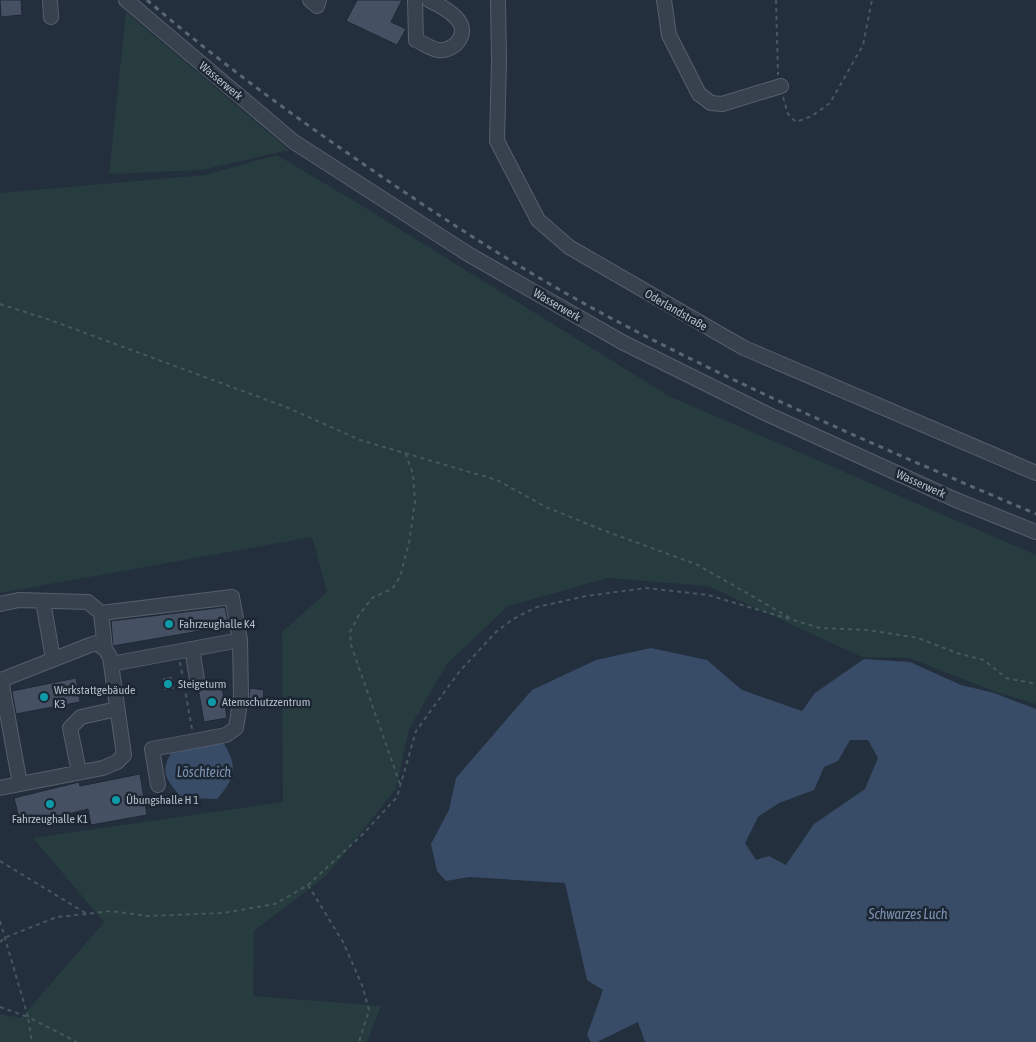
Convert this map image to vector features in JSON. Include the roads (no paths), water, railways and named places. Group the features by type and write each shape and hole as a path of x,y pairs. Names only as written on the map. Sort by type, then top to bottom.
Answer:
{"street":[{"path":"50,0 50,17"},
{"name":"Wasserwerk","path":"126,0 294,142 468,254 622,342 765,413 956,500 1036,532"},
{"path":"310,0 317,6 319,0"},
{"path":"415,0 416,40 438,50 451,48 458,42 463,32 462,25 449,11 429,0"},
{"name":"Oderlandstraße","path":"498,0 497,141 538,220 570,247 744,348 1036,473"},
{"path":"664,0 669,34 699,94 711,104 722,104 781,86"},
{"path":"101,613 232,597 240,640 241,697 236,728 226,735 152,749 158,785"},
{"path":"0,604 19,600 88,602 101,613 105,650"},
{"path":"43,601 52,660"},
{"path":"111,664 240,640"},
{"path":"0,788 20,784 78,772 110,765 117,762 124,755 110,657 96,643 1,680 20,784"},
{"path":"192,648 198,679"},
{"path":"78,772 70,728 81,717 117,709"}],"water":[{"name":"Schwarzes Luch","path":"651,648 707,660 742,690 802,711 815,693 864,659 910,662 961,685 994,693 1036,709 1036,1042 645,1042 638,1022 597,1042 591,1042 587,1035 603,990 587,980 565,883 469,877 446,881 437,871 431,844 449,810 456,778 532,690 596,660","holes":["850,740 868,740 878,758 865,789 814,824 786,865 769,856 756,860 745,843 758,817 779,803 814,790 824,767 838,761"]},
{"name":"Löschteich","path":"223,742 231,758 233,772 228,784 217,799 181,798 166,776 165,771 172,751"}],"railway":[{"path":"147,0 230,67 345,152 467,233 561,291 676,352 778,401 1036,514"}],"place":[{"name":"Fahrzeughalle K4","path":"169,624"},
{"name":"Steigeturm","path":"168,684"},
{"name":"Werkstattgebäude K3","path":"44,697"},
{"name":"Atemschutzzentrum","path":"212,702"},
{"name":"Übungshalle H 1","path":"116,800"},
{"name":"Fahrzeughalle K1","path":"50,804"}]}
